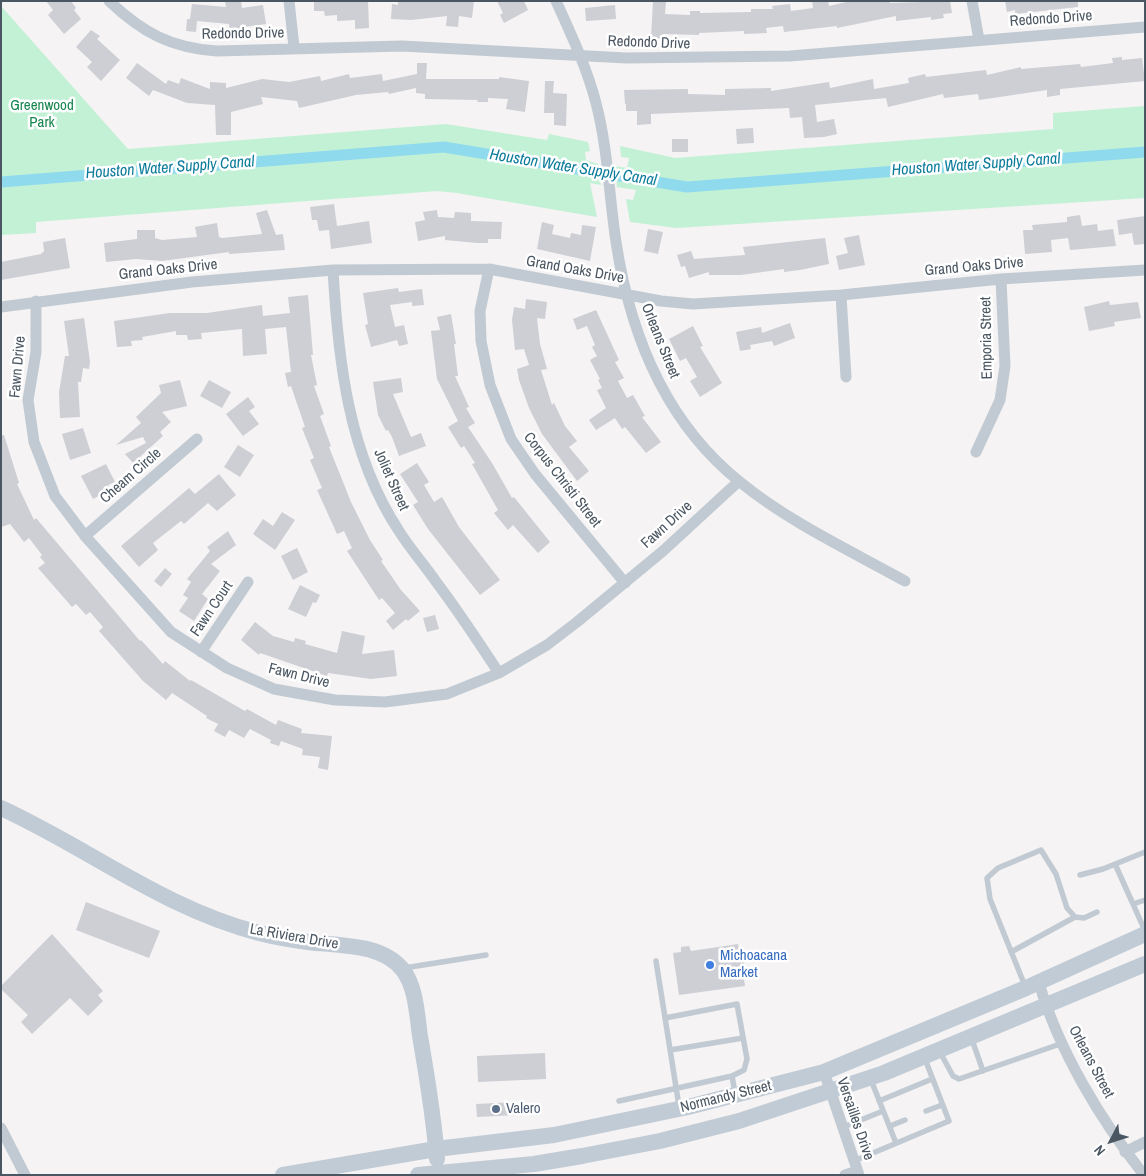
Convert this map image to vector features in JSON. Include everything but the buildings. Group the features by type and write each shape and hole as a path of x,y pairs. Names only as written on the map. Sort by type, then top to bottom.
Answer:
{"main road":[{"name":"La Riviera Drive","path":"1,808 94,857 142,886 206,916 263,934 378,952 402,968"},
{"name":"Normandy Street","path":"284,1175 436,1149 554,1135 680,1108 824,1072 1033,985 1145,933"},
{"name":"Normandy Street","path":"418,1175 534,1164 641,1145 739,1121 870,1078 1145,964"},
{"path":"402,968 408,977 415,1002 434,1116 438,1173"},
{"path":"634,1118 641,1145"}],"street":[{"name":"Redondo Drive","path":"110,1 124,16 154,35 190,49 216,51 294,47 402,46 636,58 735,58 790,56 1145,27"},
{"path":"289,1 294,47"},
{"name":"Orleans Street","path":"556,1 579,55 596,103 607,161 609,189 625,294 642,345 656,379 676,411 701,444 739,481 783,513 905,581"},
{"path":"972,1 978,40"},
{"name":"Grand Oaks Drive","path":"1,307 192,282 333,270 488,269 625,294 693,304 841,294 1001,279 1145,270"},
{"name":"Corpus Christi Street","path":"488,269 480,311 481,341 490,386 511,439 535,474 625,583"},
{"name":"Joliet Street","path":"333,270 337,343 346,394 357,438 375,487 398,530 467,624 499,673"},
{"name":"Emporia Street","path":"976,452 1000,400 1005,366 1001,279"},
{"path":"841,294 846,377"},
{"name":"Fawn Drive","path":"36,301 36,352 28,400 34,442 55,496 85,536 171,632 227,668 274,688 335,700 385,702 447,694 499,673 547,645 625,583 739,481"},
{"name":"Cheam Circle","path":"85,536 197,439"},
{"name":"Fawn Court","path":"201,652 248,582"},
{"name":"Orleans Street","path":"1033,985 1045,1004 1090,1094 1125,1152 1144,1175"},
{"name":"Versailles Drive","path":"824,1072 856,1169"},
{"path":"1,1128 25,1175"},
{"path":"1125,1152 1145,1142"},
{"path":"845,1175 856,1169"}],"lane":[{"path":"1033,985 1011,952 990,899 987,878 998,868 1041,850 1056,874 1067,908 1075,917"},
{"path":"1080,875 1145,852"},
{"path":"1115,864 1145,933"},
{"path":"1133,904 1145,900"},
{"path":"1011,952 1075,917 1084,918 1097,912"},
{"path":"402,968 486,956"},
{"path":"656,961 680,1108"},
{"path":"619,1101 732,1076 744,1070 746,1065 737,1004 665,1018"},
{"path":"970,1036 983,1070"},
{"path":"670,1050 743,1038"},
{"path":"939,1050 953,1076 959,1079 1063,1043"},
{"path":"856,1169 896,1143 949,1121 924,1056"},
{"path":"732,1076 735,1095"},
{"path":"870,1078 896,1143"},
{"path":"879,1101 932,1079"},
{"path":"926,1111 942,1105"},
{"path":"841,1128 883,1111"},
{"path":"890,1126 905,1120"}],"green space":[{"name":"Greenwood Park","path":"1,6 128,149 446,124 547,140 549,134 588,142 590,151 585,152 586,160 598,164 601,185 590,183 597,217 437,191 36,222 36,233 1,235"},
{"path":"1145,106 1145,198 676,228 630,222 626,199 633,200 636,190 617,187 615,166 627,168 629,158 621,157 620,146 675,158 1053,129 1053,113"}],"waterway":[{"name":"Houston Water Supply Canal","path":"1,182 444,147 687,187 1145,152"}],"place":[{"name":"Michoacana Market","path":"710,965"},
{"name":"Valero","path":"496,1109"}]}
